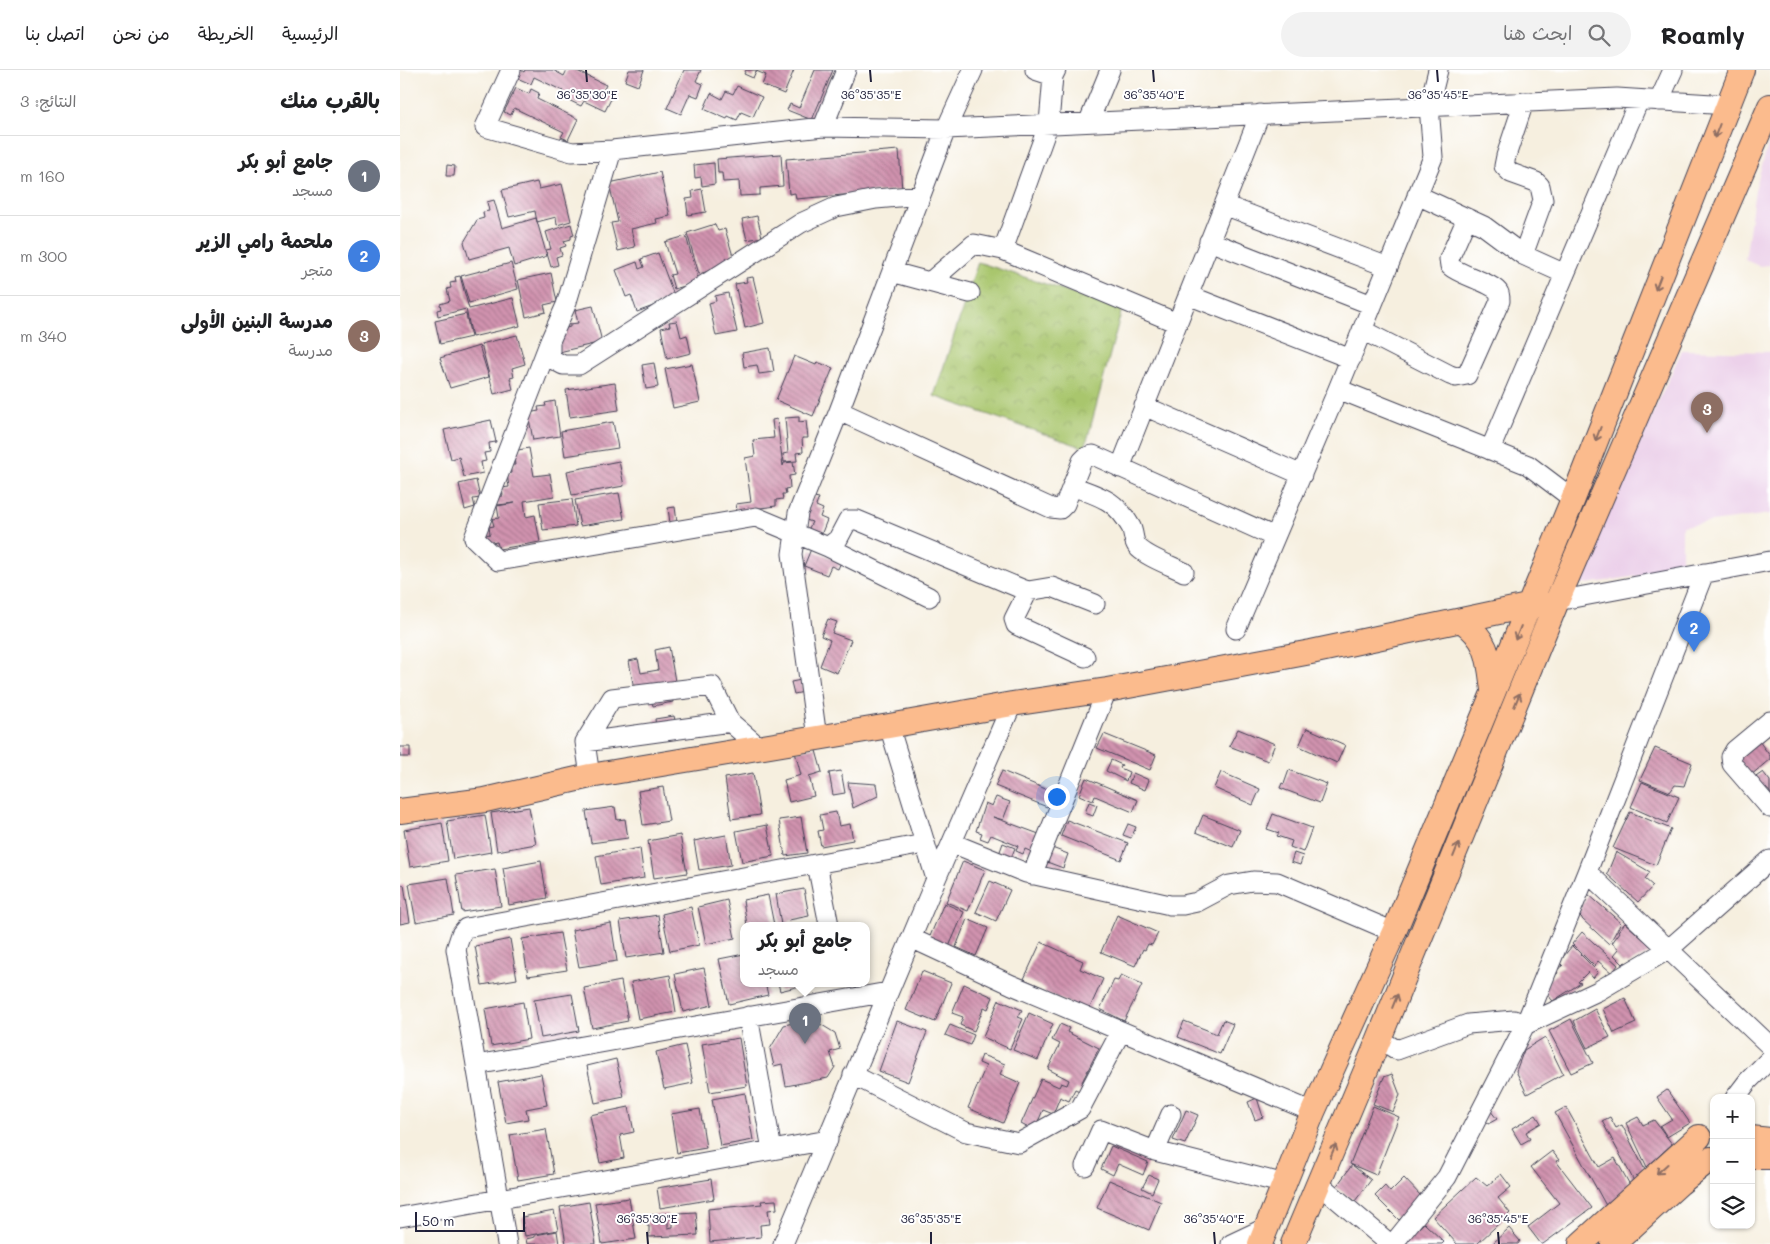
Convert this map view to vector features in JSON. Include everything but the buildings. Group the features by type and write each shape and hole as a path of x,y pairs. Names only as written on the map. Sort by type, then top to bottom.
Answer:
{"main road":[{"path":"1263,1235 1314,1112 1394,932 1493,693 1572,500 1742,70"},
{"path":"1293,1244 1380,1039 1557,601 1770,106"},
{"path":"400,811 485,800 590,776 1012,704 1107,690 1311,652 1529,605 1557,601"},
{"path":"1461,620 1472,628 1486,648 1490,661 1493,693"},
{"path":"1706,1131 1698,1148 1701,1153 1710,1158"},
{"path":"1581,1244 1706,1131"},
{"path":"1755,1138 1770,1140"},
{"path":"1755,1157 1770,1157"},
{"path":"1613,1244 1680,1183 1710,1160"}],"street":[{"path":"511,70 485,127 572,152 612,150 823,128 946,129 1618,98 1728,105"},
{"path":"823,128 846,70"},
{"path":"817,738 792,554 798,513 839,411 946,129 973,70"},
{"path":"1003,250 1049,123 1055,73 1035,70"},
{"path":"1089,121 1110,70"},
{"path":"1236,629 1351,359 1432,157 1429,106 1438,70"},
{"path":"1660,101 1673,70"},
{"path":"1490,450 1639,100"},
{"path":"1523,255 1543,200 1540,186 1536,182 1511,173 1504,166 1524,102"},
{"path":"1120,468 1260,114"},
{"path":"612,150 566,305 550,341 474,538 498,561 756,517 828,547 929,597"},
{"path":"550,341 550,358 563,365 579,365 801,223 836,207 876,199 921,195"},
{"path":"1417,195 1484,226 1523,255 1565,274"},
{"path":"1224,205 1388,268"},
{"path":"1362,330 1450,375 1467,375 1500,301 1500,293 1494,287 1456,272 1450,266 1449,259 1467,218"},
{"path":"1210,241 1372,305"},
{"path":"930,282 974,244 1003,250 1177,323"},
{"path":"892,272 970,293"},
{"path":"1188,295 1351,359"},
{"path":"1338,389 1528,465 1572,500"},
{"path":"1144,406 1302,475"},
{"path":"839,411 1050,508 1060,510 1065,504 1082,461 1086,457 1093,456 1275,537"},
{"path":"1072,486 1106,499 1116,506 1123,513 1134,532 1136,544 1143,552 1184,572"},
{"path":"828,547 838,539 848,520 857,520 1028,590 1052,587 1095,604"},
{"path":"1557,601 1770,561"},
{"path":"1318,1184 1392,1244 1447,1177 1524,1025 1587,872 1704,573"},
{"path":"1028,590 1014,619 1016,625 1084,658"},
{"path":"590,776 585,742 612,698 712,686 730,722 760,748"},
{"path":"1032,875 1107,690"},
{"path":"783,1244 828,1140 888,992 1012,704"},
{"path":"1770,721 1735,750 1731,757 1732,764 1770,808"},
{"path":"585,742 730,722"},
{"path":"889,726 936,879"},
{"path":"952,843 1032,875 1170,905 1197,902 1228,885 1253,881 1277,882 1394,932"},
{"path":"507,1244 456,949 461,934 466,928 924,844"},
{"path":"1524,1025 1598,990 1669,949 1770,860"},
{"path":"817,864 828,922"},
{"path":"1587,872 1770,1046"},
{"path":"911,938 1012,985 1314,1112"},
{"path":"476,1065 748,1016 842,991 888,992"},
{"path":"748,1016 772,1150"},
{"path":"1380,1039 1397,1050 1468,1024 1514,1020 1524,1025"},
{"path":"853,1075 966,1132 1019,1143 1080,1109 1121,1031"},
{"path":"1738,1094 1770,1059"},
{"path":"1155,1151 1170,1114"},
{"path":"1086,1166 1101,1130 1155,1151 1285,1184"},
{"path":"400,1217 828,1140"},
{"path":"1231,1244 1263,1235"}],"shaded area":[{"path":"1770,138 1770,265 1759,266 1745,260 1755,190"},
{"path":"1682,350 1770,352 1770,514 1682,526 1682,569 1574,586"}],"green space":[{"path":"978,262 1122,309 1085,448 934,396"}],"place":[{"name":"مدرسة البنين الأولى","path":"1707,433"},
{"name":"ملحمة رامي الزير","path":"1694,652"},
{"name":"جامع أبو بكر","path":"805,1044"}]}
